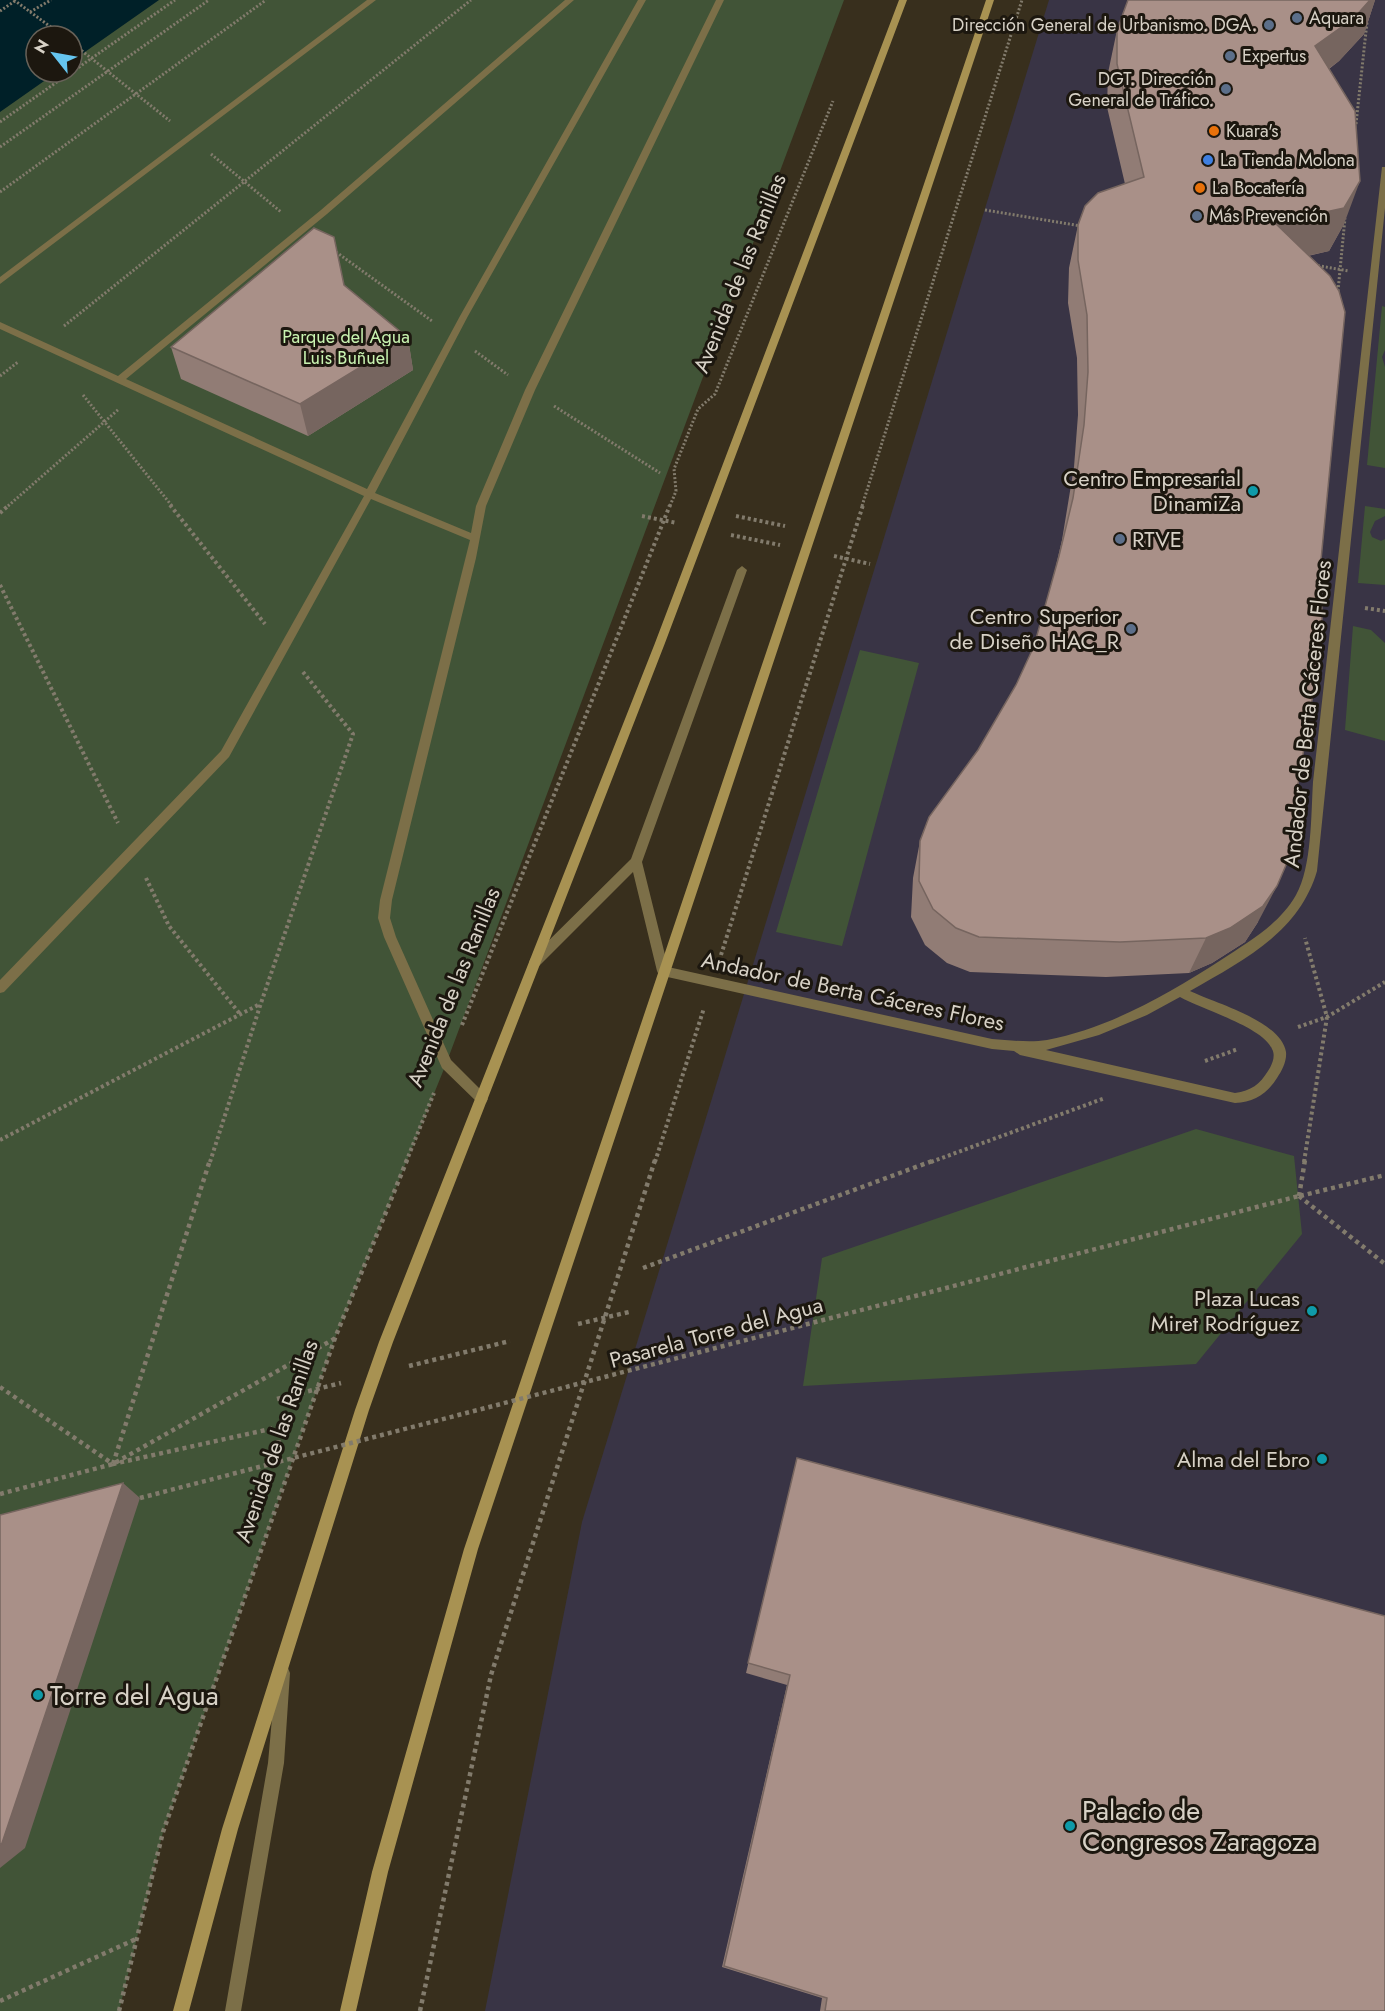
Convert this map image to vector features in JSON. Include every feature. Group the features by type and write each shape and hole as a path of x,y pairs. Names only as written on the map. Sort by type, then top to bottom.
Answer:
{"main road":[{"path":"181,2011 230,1829 376,1374 710,511 903,0"},
{"path":"348,2011 380,1872 471,1549 990,0"}],"street":[{"path":"0,281 372,0"},
{"path":"119,380 324,212 570,0"},
{"path":"0,988 225,754 370,493 464,316 642,0"},
{"path":"482,1099 446,1064 390,937 384,918 386,900 476,538 481,506 530,390 720,0"},
{"name":"Andador de Berta Cáceres Flores","path":"663,971 992,1044 1046,1046 1099,1029 1182,992 1265,937 1283,921 1308,885 1311,872 1385,169"},
{"path":"0,325 408,512 476,538"},
{"path":"535,962 636,862 742,570"},
{"path":"636,862 663,971"},
{"path":"992,1044 1235,1098 1247,1097 1258,1092 1277,1067 1280,1050 1270,1038 1227,1012 1182,992"},
{"path":"233,2011 276,1763 284,1657"}],"path":[{"path":"0,10 15,0 46,24"},
{"path":"30,12 51,0"},
{"path":"84,64 175,0"},
{"path":"195,0 202,5"},
{"path":"0,147 209,0"},
{"path":"0,192 266,0"},
{"path":"0,376 471,0"},
{"path":"84,51 108,70"},
{"path":"0,122 55,84"},
{"name":"Avenida de las Ranillas","path":"119,2011 163,1832 335,1338 676,491 674,469 698,409 715,394 833,99"},
{"path":"985,210 1086,227"},
{"path":"1307,264 1375,275"},
{"path":"77,387 353,734 261,1003 113,1464"},
{"path":"530,390 660,473"},
{"path":"0,513 125,404"},
{"path":"670,504 852,539"},
{"path":"642,516 870,564"},
{"path":"0,585 169,926 240,1014"},
{"path":"643,1268 1327,1017 1385,982"},
{"path":"0,1140 261,1003"},
{"path":"1327,1017 1299,1196 1385,1264"},
{"name":"Pasarela Torre del Agua","path":"140,1498 1385,1175"},
{"path":"278,1399 629,1312"},
{"path":"113,1464 335,1338"},
{"path":"0,1386 113,1464"},
{"path":"0,1494 113,1464 279,1427 278,1463"},
{"path":"0,2001 137,1939"}],"shaded area":[{"path":"1049,0 1385,0 1385,2011 485,2011 582,1522"}],"green space":[{"name":"Parque del Agua Luis Buñuel","path":"0,0 844,0 446,1064 335,1338 163,1832 119,2011 0,2011"},
{"path":"1382,306 1385,307 1385,350 1382,357 1385,367 1385,468 1367,465"},
{"path":"1365,506 1385,509 1385,516 1375,521 1370,532 1372,537 1381,541 1385,539 1385,585 1358,583"},
{"path":"1353,626 1371,630 1385,643 1385,741 1345,730"},
{"path":"860,650 919,663 842,946 776,932"},
{"path":"1196,1129 1294,1156 1302,1234 1196,1364 803,1386 822,1258"}],"water":[{"path":"0,0 159,0 84,53 84,24 24,24 24,84 40,84 0,112"}],"building":[{"name":"Centro Empresarial DinamiZa","path":"1128,0 1370,0 1354,18 1315,46 1355,111 1360,181 1344,208 1275,223 1330,276 1339,291 1345,312 1321,560 1322,618 1317,670 1292,820 1289,858 1277,886 1263,906 1230,928 1206,938 1120,942 979,937 956,928 933,909 919,881 920,841 929,817 978,750 1016,685 1034,646 1059,556 1073,498 1084,425 1088,372 1087,315 1078,260 1078,225 1085,206 1098,193 1144,177 1117,64 1117,30"},
{"path":"314,228 334,237 344,285 408,338 300,404 171,347"},
{"name":"Palacio de Congresos Zaragoza","path":"797,1458 1385,1616 1385,2011 825,2011 827,1998 724,1966 790,1675 748,1663"},
{"name":"Torre del Agua","path":"123,1483 2,1843 0,1845 0,1515"}],"place":[{"name":"Aquara","path":"1297,18"},
{"name":"Dirección General de Urbanismo. DGA.","path":"1269,25"},
{"name":"Expertus","path":"1230,56"},
{"name":"DGT. Dirección General de Tráfico.","path":"1226,89"},
{"name":"Kuara's","path":"1214,131"},
{"name":"La Tienda Molona","path":"1208,160"},
{"name":"La Bocatería","path":"1200,188"},
{"name":"Más Prevención","path":"1197,216"},
{"name":"Centro Empresarial DinamiZa","path":"1253,491"},
{"name":"RTVE","path":"1120,539"},
{"name":"Centro Superior de Diseño HAC_R","path":"1131,629"},
{"name":"Plaza Lucas Miret Rodríguez","path":"1312,1311"},
{"name":"Alma del Ebro","path":"1322,1459"},
{"name":"Torre del Agua","path":"38,1695"},
{"name":"Palacio de Congresos Zaragoza","path":"1070,1826"}]}
